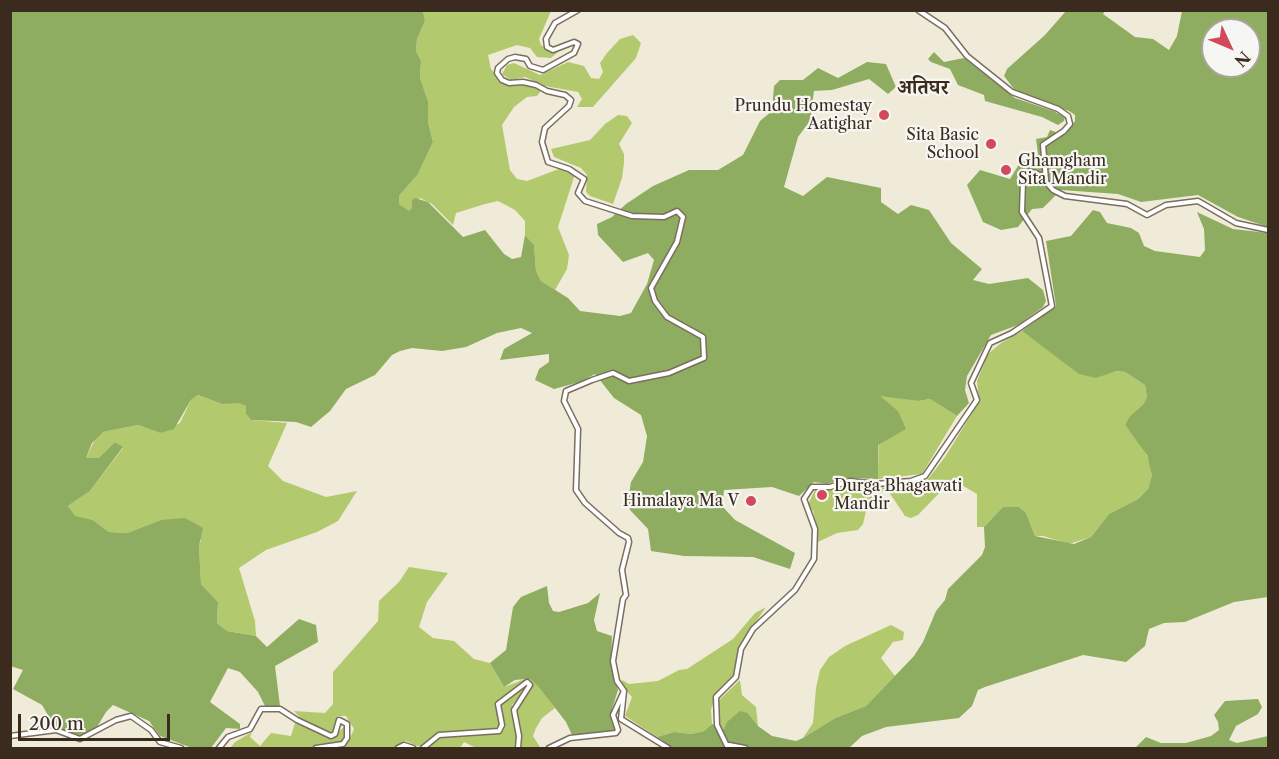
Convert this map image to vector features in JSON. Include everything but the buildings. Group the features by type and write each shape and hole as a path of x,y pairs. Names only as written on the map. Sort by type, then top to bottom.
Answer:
{"street":[{"path":"578,10 555,23 546,39 547,47 553,50 574,42 578,44 574,53 543,70 530,66 526,59 514,57 498,68 497,73 502,80 509,83 536,84 547,91 565,95 571,100 569,106 545,128 542,142 548,162 569,169 584,179 578,194 585,201 632,216 664,217 677,211 683,217 676,242 651,288 655,301 667,317 703,337 704,358 669,373 629,381 613,374 566,391 564,401 578,429 576,490 585,503 619,533 628,538 629,542 622,570 626,595 623,599 613,661 617,681 624,691 621,719 668,748"},
{"path":"918,10 945,28 967,56 999,79 1012,92 1058,109 1068,116 1070,124 1043,145 1046,181"},
{"path":"745,748 728,747 717,725 716,697 736,677 741,649 753,629 795,590 814,559 815,529 804,499 812,487 830,487 850,481 876,484 912,481 926,476 976,400 971,383 990,343 1012,333 1052,306 1039,238 1022,213 1023,181 1030,171 1046,181 1053,190 1065,196 1126,204 1147,215 1166,205 1198,201 1236,223 1269,230"},
{"path":"423,748 438,735 499,731 502,725 498,704 528,682 530,685 514,710 519,736 518,748"},
{"path":"549,748 570,738 616,733 618,730 613,714 624,691"},
{"path":"219,748 228,737 250,729 261,710 280,709 331,736 335,734 339,720 347,724 347,738 343,744 316,748"},
{"path":"10,736 56,730 80,739 116,720 131,716 151,730 160,742 181,748"},
{"path":"398,748 404,744 413,748"}],"green space":[{"path":"10,11 423,11 425,21 417,39 416,51 421,61 420,78 428,101 428,122 433,142 418,174 399,196 399,204 409,211 412,208 412,200 415,198 428,202 463,237 485,230 504,254 512,259 521,257 525,235 534,245 536,271 541,281 568,298 580,311 620,316 631,313 647,284 654,260 648,253 623,262 598,235 597,224 612,217 626,204 653,186 689,170 718,170 743,155 760,121 772,111 774,86 780,80 803,80 818,68 838,78 867,62 886,64 896,87 888,94 869,79 832,90 814,91 810,121 798,137 784,187 803,196 827,177 881,188 881,202 898,214 911,205 929,210 951,243 982,269 973,280 989,284 1028,278 1043,290 1046,301 1043,307 1018,325 991,335 967,376 965,390 969,403 957,416 930,399 918,401 880,396 898,411 906,429 878,445 878,479 847,478 827,484 814,482 799,496 772,487 724,490 722,506 735,520 795,553 790,569 753,557 684,556 651,551 648,529 630,510 628,501 631,482 643,462 647,436 641,415 614,398 595,374 580,382 554,389 535,380 539,369 549,362 549,354 500,360 504,349 532,333 521,328 497,333 466,347 442,351 412,348 400,351 392,355 375,375 346,389 330,411 311,427 296,422 251,420 246,414 246,406 239,403 222,404 198,395 191,400 174,429 160,433 138,425 103,432 92,443 86,458 99,458 115,442 123,447 90,491 68,506 75,516 93,520 109,532 127,533 161,520 185,518 203,528 199,546 201,584 218,602 217,623 227,631 256,636 267,647 299,619 316,625 318,642 275,666 280,706 265,706 258,692 240,672 228,668 210,702 240,724 240,729 226,728 211,748 192,748 160,736 149,721 113,705 94,732 75,737 56,729 42,705 13,689 23,670 10,666"},
{"path":"423,11 551,11 539,39 541,45 547,49 571,41 551,58 537,57 530,48 517,45 488,55 491,69 499,78 513,83 531,83 543,88 537,96 527,97 514,107 502,125 510,170 517,179 527,181 567,166 575,174 558,227 569,255 567,269 555,290 541,281 536,271 534,245 525,235 525,221 515,210 498,201 485,204 456,213 453,225 432,204 420,198 409,212 399,204 399,196 418,174 433,142 428,122 428,101 420,78 421,61 416,51 417,39 425,21"},
{"path":"1066,11 1105,11 1103,14 1135,37 1153,39 1169,50 1177,36 1182,11 1268,11 1268,227 1238,217 1198,195 1141,202 1118,194 1061,190 1043,208 1032,209 1018,227 1001,230 983,222 967,185 980,170 1010,179 1021,161 1033,160 1038,154 1036,139 1047,137 1050,130 1064,135 1075,121 1075,115 1069,111 1017,93 1004,76 1007,69 1045,35"},
{"path":"633,35 641,43 636,58 593,107 577,107 582,99 578,92 545,86 525,77 511,80 502,74 507,65 514,63 540,75 568,62 584,66 591,78 599,79 603,72 600,63 607,53 620,39"},
{"path":"934,52 944,62 964,58 1015,98 1053,111 1065,117 1064,121 1058,125 1042,117 985,101 984,95 958,85 950,69 931,62 928,59"},
{"path":"618,115 627,116 632,123 619,144 624,154 624,163 622,178 613,204 590,196 586,192 587,175 581,168 554,157 551,149 590,140 605,124"},
{"path":"1093,210 1100,212 1107,223 1131,228 1139,233 1144,246 1155,251 1200,257 1205,250 1204,229 1197,212 1233,229 1268,233 1268,597 1234,602 1185,622 1164,623 1149,629 1145,646 1126,662 1083,655 978,690 972,706 959,718 886,727 862,736 849,748 673,748 657,737 674,732 692,734 704,731 712,724 724,729 727,722 740,711 748,713 758,726 772,736 796,741 803,738 835,718 866,706 914,656 923,642 936,611 945,600 948,589 982,555 985,547 984,527 1003,507 1019,507 1026,513 1035,536 1074,544 1091,537 1109,514 1138,499 1148,489 1152,475 1147,455 1125,425 1147,397 1145,385 1125,372 1116,371 1096,378 1079,374 1022,331 1056,306 1046,241 1071,236"},
{"path":"1022,331 1040,344 1116,371 1125,372 1145,385 1147,397 1143,406 1129,417 1125,425 1145,451 1151,467 1152,475 1148,489 1138,499 1109,514 1091,537 1069,544 1043,536 1035,536 1026,513 1019,507 1003,507 984,527 977,527 977,494 958,483 944,488 918,515 911,518 905,516 887,489 874,496 866,511 863,524 858,530 837,533 818,542 818,530 813,511 808,504 815,490 856,486 893,488 907,492 921,488 945,457 979,402 977,381 988,354 1001,343"},
{"path":"198,395 222,404 238,402 246,406 246,414 251,420 287,423 268,466 283,481 326,497 357,491 338,521 317,532 266,550 239,568 255,621 256,636 227,631 217,623 218,602 201,584 199,546 201,540 161,520 127,533 109,532 93,520 75,517 68,506 90,491 123,448 115,442 99,459 86,458 96,437 103,432 138,425 160,433 180,423 191,400"},
{"path":"879,395 918,401 930,399 957,416 922,474 878,479"},
{"path":"409,567 448,573 427,602 419,627 433,638 454,641 474,659 490,663 504,687 525,679 530,679 539,686 555,708 542,718 536,728 533,736 540,747 519,748 522,739 516,712 529,691 527,688 512,705 518,743 516,748 476,748 464,742 460,748 441,748 417,746 406,741 395,748 341,748 348,743 354,729 346,716 338,716 336,731 331,734 302,720 294,711 325,713 333,704 333,672 378,621 379,601 399,582"},
{"path":"547,586 549,603 553,611 559,612 588,603 600,593 594,620 597,631 612,636 611,666 618,690 612,709 615,730 612,733 572,735 566,722 538,686 530,679 525,679 515,680 504,687 490,663 506,650 513,607 521,597"},
{"path":"766,607 739,647 734,677 716,694 711,710 712,724 704,731 692,734 674,732 657,737 625,716 632,697 621,685 622,680 629,684 658,681 679,670 687,669 733,639 755,613"},
{"path":"891,625 904,632 903,640 893,642 881,658 895,676 866,706 835,718 803,738 813,723 820,670 829,657 845,646"},
{"path":"740,680 742,695 756,707 758,726 748,713 724,729 719,727 719,700"},
{"path":"1258,699 1262,707 1258,714 1236,726 1229,740 1237,743 1268,736 1268,748 1135,748 1146,737 1161,743 1186,743 1211,736 1219,730 1214,715 1225,701"},
{"path":"295,723 331,738 344,727 345,737 341,743 318,744 312,748 230,748 235,742 252,732 250,737 260,746 271,733 291,736"}],"place":[{"name":"Prundu Homestay Aatighar","path":"884,115"},
{"name":"Sita Basic School","path":"991,144"},
{"name":"Ghamgham Sita Mandir","path":"1006,170"},
{"name":"Durga Bhagawati Mandir","path":"822,495"},
{"name":"Himalaya Ma V","path":"751,501"}],"district":[{"name":"अतिघर","path":"923,88"}]}
